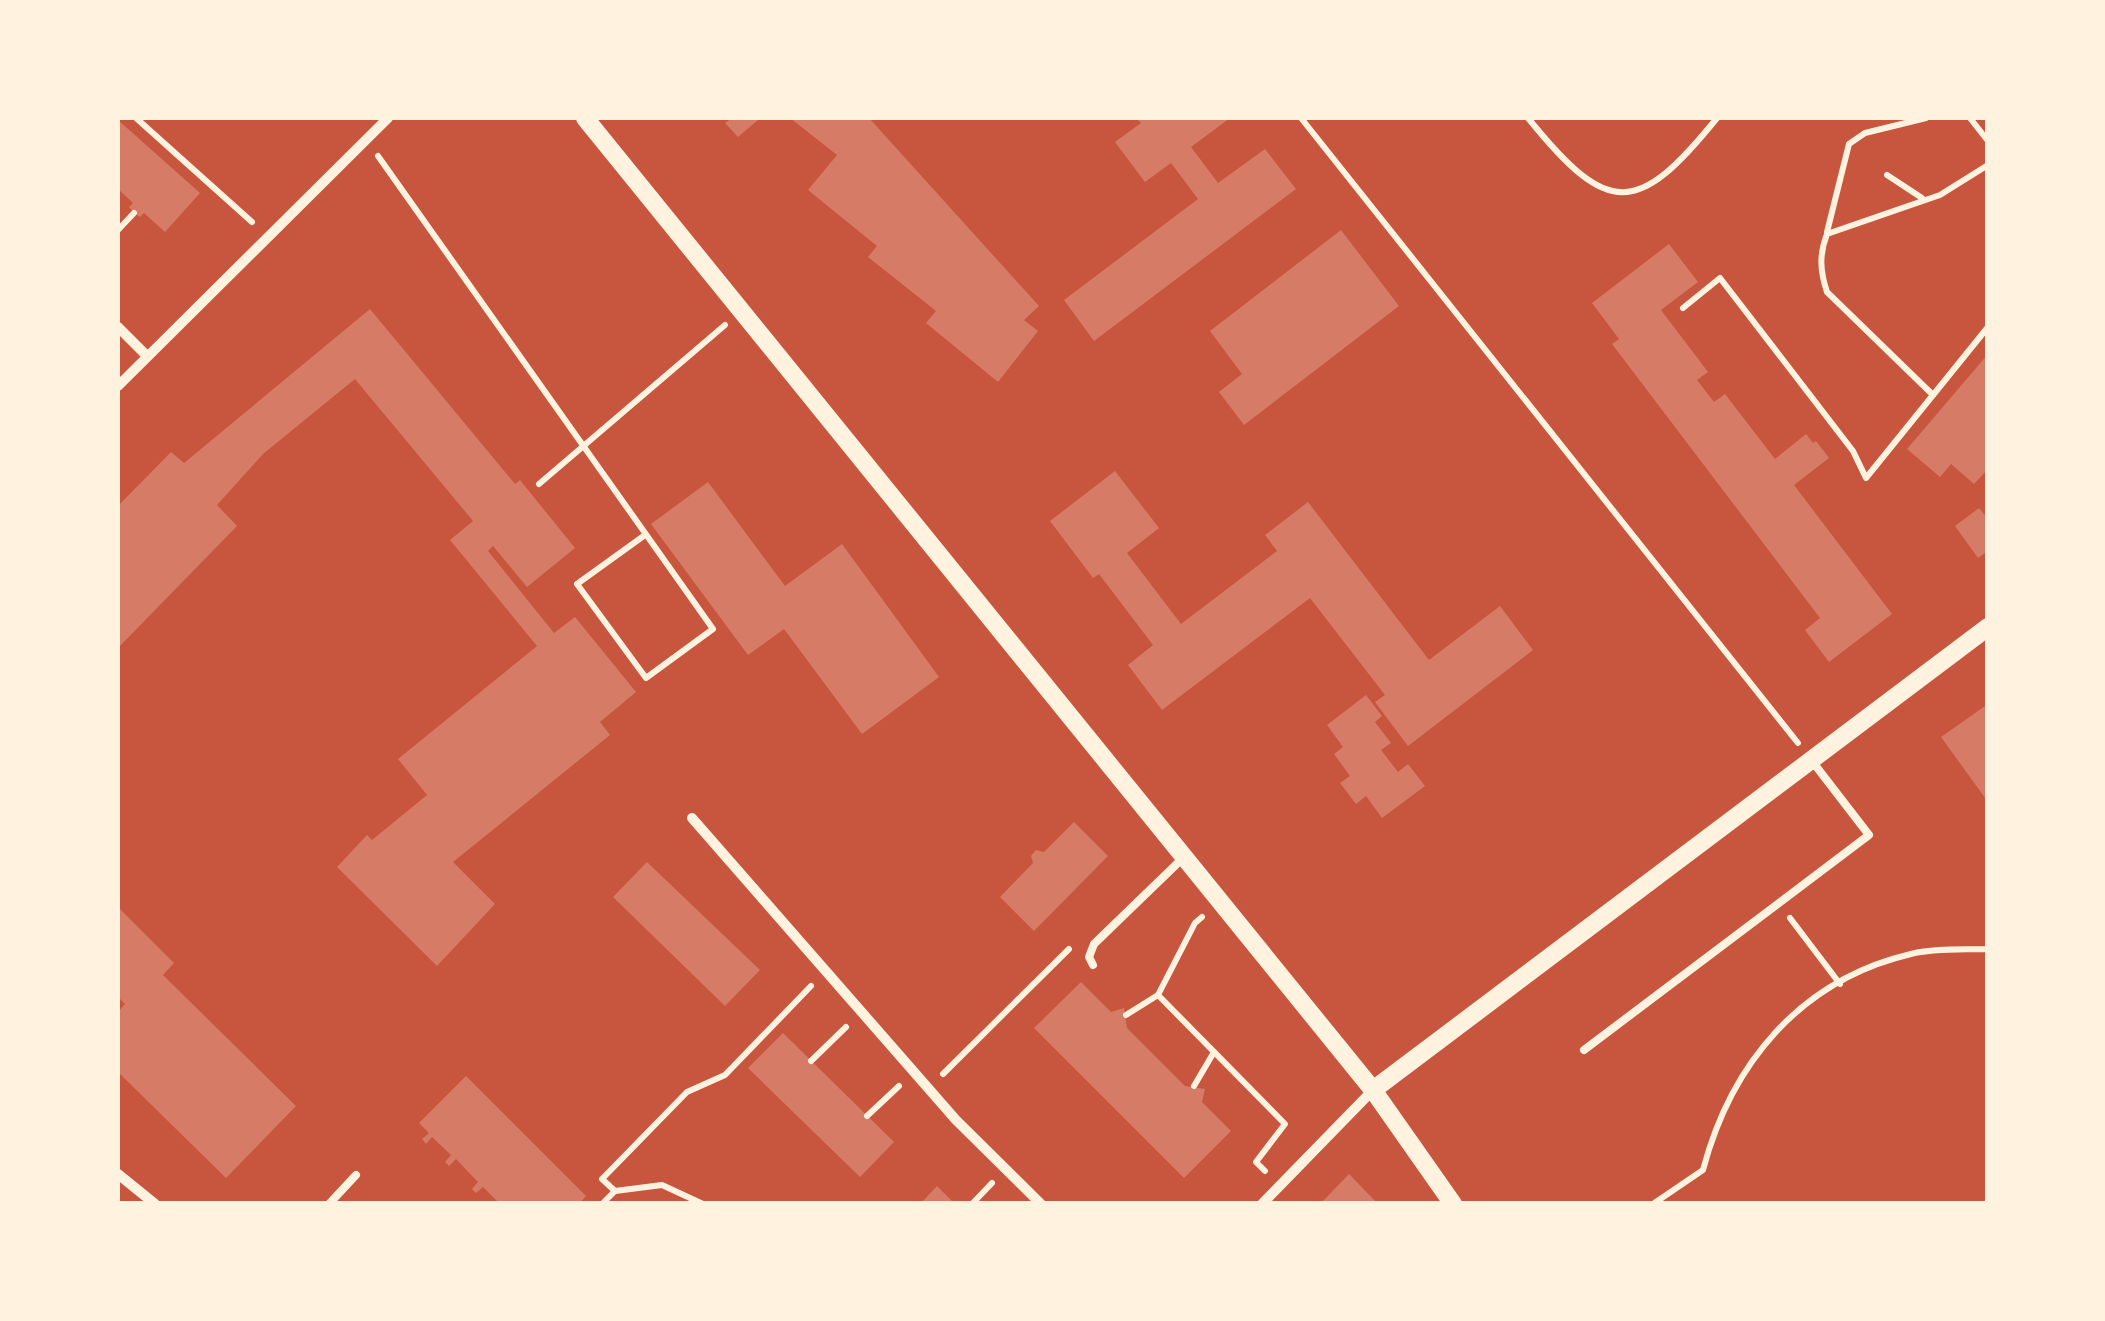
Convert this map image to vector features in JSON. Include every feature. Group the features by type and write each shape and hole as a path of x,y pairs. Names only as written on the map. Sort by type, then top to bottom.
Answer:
{"street":[{"path":"118,386 388,118"},
{"path":"585,118 1373,1090 1453,1204"},
{"path":"118,328 147,356"},
{"path":"1262,1204 1373,1090 1986,631"},
{"path":"692,818 928,1090 1041,1204"},
{"path":"118,1174 155,1204"}],"lane":[{"path":"1584,1050 1869,835 1812,761"},
{"path":"1093,965 1089,957 1094,944 1184,857"},
{"path":"329,1204 356,1176"}],"path":[{"path":"136,118 268,236"},
{"path":"1302,118 1812,761"},
{"path":"1528,118 1554,150 1596,188 1617,196 1648,187 1680,164 1717,118"},
{"path":"1926,118 1866,133 1850,144 1820,270 1827,292 1933,395"},
{"path":"1970,118 1988,141"},
{"path":"366,139 713,629 646,678 577,584 645,535"},
{"path":"1827,234 1940,194 1988,165"},
{"path":"1887,175 1923,199"},
{"path":"118,230 134,212"},
{"path":"1683,308 1720,278 1852,451 1866,478 1988,327"},
{"path":"539,484 742,311"},
{"path":"1126,1015 1158,996 1194,923 1220,902"},
{"path":"1781,905 1840,984"},
{"path":"928,1090 1070,948"},
{"path":"1653,1204 1703,1170 1715,1124 1733,1085 1758,1051 1796,1014 1875,964 1916,953 1988,949"},
{"path":"615,1191 602,1178 686,1092 725,1075 825,971"},
{"path":"1158,996 1295,1133"},
{"path":"811,1061 862,1013"},
{"path":"1194,1086 1214,1052"},
{"path":"867,1116 914,1072"},
{"path":"1281,1186 1256,1162 1285,1124"},
{"path":"602,1204 615,1191 662,1185 703,1204"}],"building":[{"path":"732,118 758,120 738,137 725,123"},
{"path":"790,118 869,118 1039,306 1024,320 1038,331 998,382 926,323 936,311 868,257 877,246 808,190 837,155"},
{"path":"1136,118 1230,118 1191,147 1218,183 1265,149 1296,189 1094,341 1064,300 1198,199 1171,163 1145,182 1115,142 1141,123"},
{"path":"118,120 200,193 165,232 144,213 140,217 134,213 129,207 133,203 118,189"},
{"path":"1341,230 1399,306 1244,425 1219,392 1242,374 1210,331"},
{"path":"1669,244 1698,282 1661,310 1708,372 1697,380 1714,402 1725,394 1775,459 1806,434 1813,443 1816,441 1829,458 1794,485 1892,614 1829,662 1805,630 1820,618 1612,344 1619,339 1592,303"},
{"path":"370,309 515,484 520,480 575,548 527,587 493,546 488,551 554,633 575,617 636,692 600,722 610,735 453,862 495,904 437,966 337,867 367,835 372,840 427,795 398,759 537,646 450,540 473,521 355,379 263,454 217,505 237,526 118,648 118,506 171,452 184,463"},
{"path":"1988,354 1988,469 1974,484 1951,464 1940,477 1907,449"},
{"path":"1115,471 1159,528 1127,553 1181,624 1277,551 1265,535 1308,502 1429,660 1500,606 1533,650 1408,746 1375,702 1385,695 1310,598 1162,710 1128,665 1153,645 1099,574 1093,578 1050,521"},
{"path":"708,482 785,586 842,544 939,677 862,734 784,629 748,655 651,524"},
{"path":"1979,508 1988,519 1988,551 1978,558 1955,526"},
{"path":"1366,695 1382,716 1375,722 1391,743 1381,750 1398,772 1408,764 1425,786 1382,818 1366,796 1356,804 1340,783 1350,776 1334,754 1343,747 1327,725"},
{"path":"1988,704 1988,802 1941,737"},
{"path":"1074,822 1108,856 1034,931 1000,897 1033,863 1031,856 1036,850 1044,852"},
{"path":"647,862 760,970 725,1006 613,897"},
{"path":"118,907 174,963 163,975 296,1106 226,1178 118,1072 118,1012 125,1004 118,997"},
{"path":"1081,982 1111,1012 1124,1008 1127,1028 1185,1086 1205,1089 1202,1102 1231,1131 1184,1178 1034,1028"},
{"path":"783,1033 894,1142 860,1177 748,1068"},
{"path":"466,1076 586,1196 579,1204 500,1204 483,1187 476,1193 472,1189 478,1182 456,1159 449,1166 445,1162 451,1155 432,1137 426,1144 422,1139 429,1133 419,1123"},
{"path":"1349,1174 1378,1204 1320,1204"},
{"path":"937,1186 955,1204 920,1204"}]}
